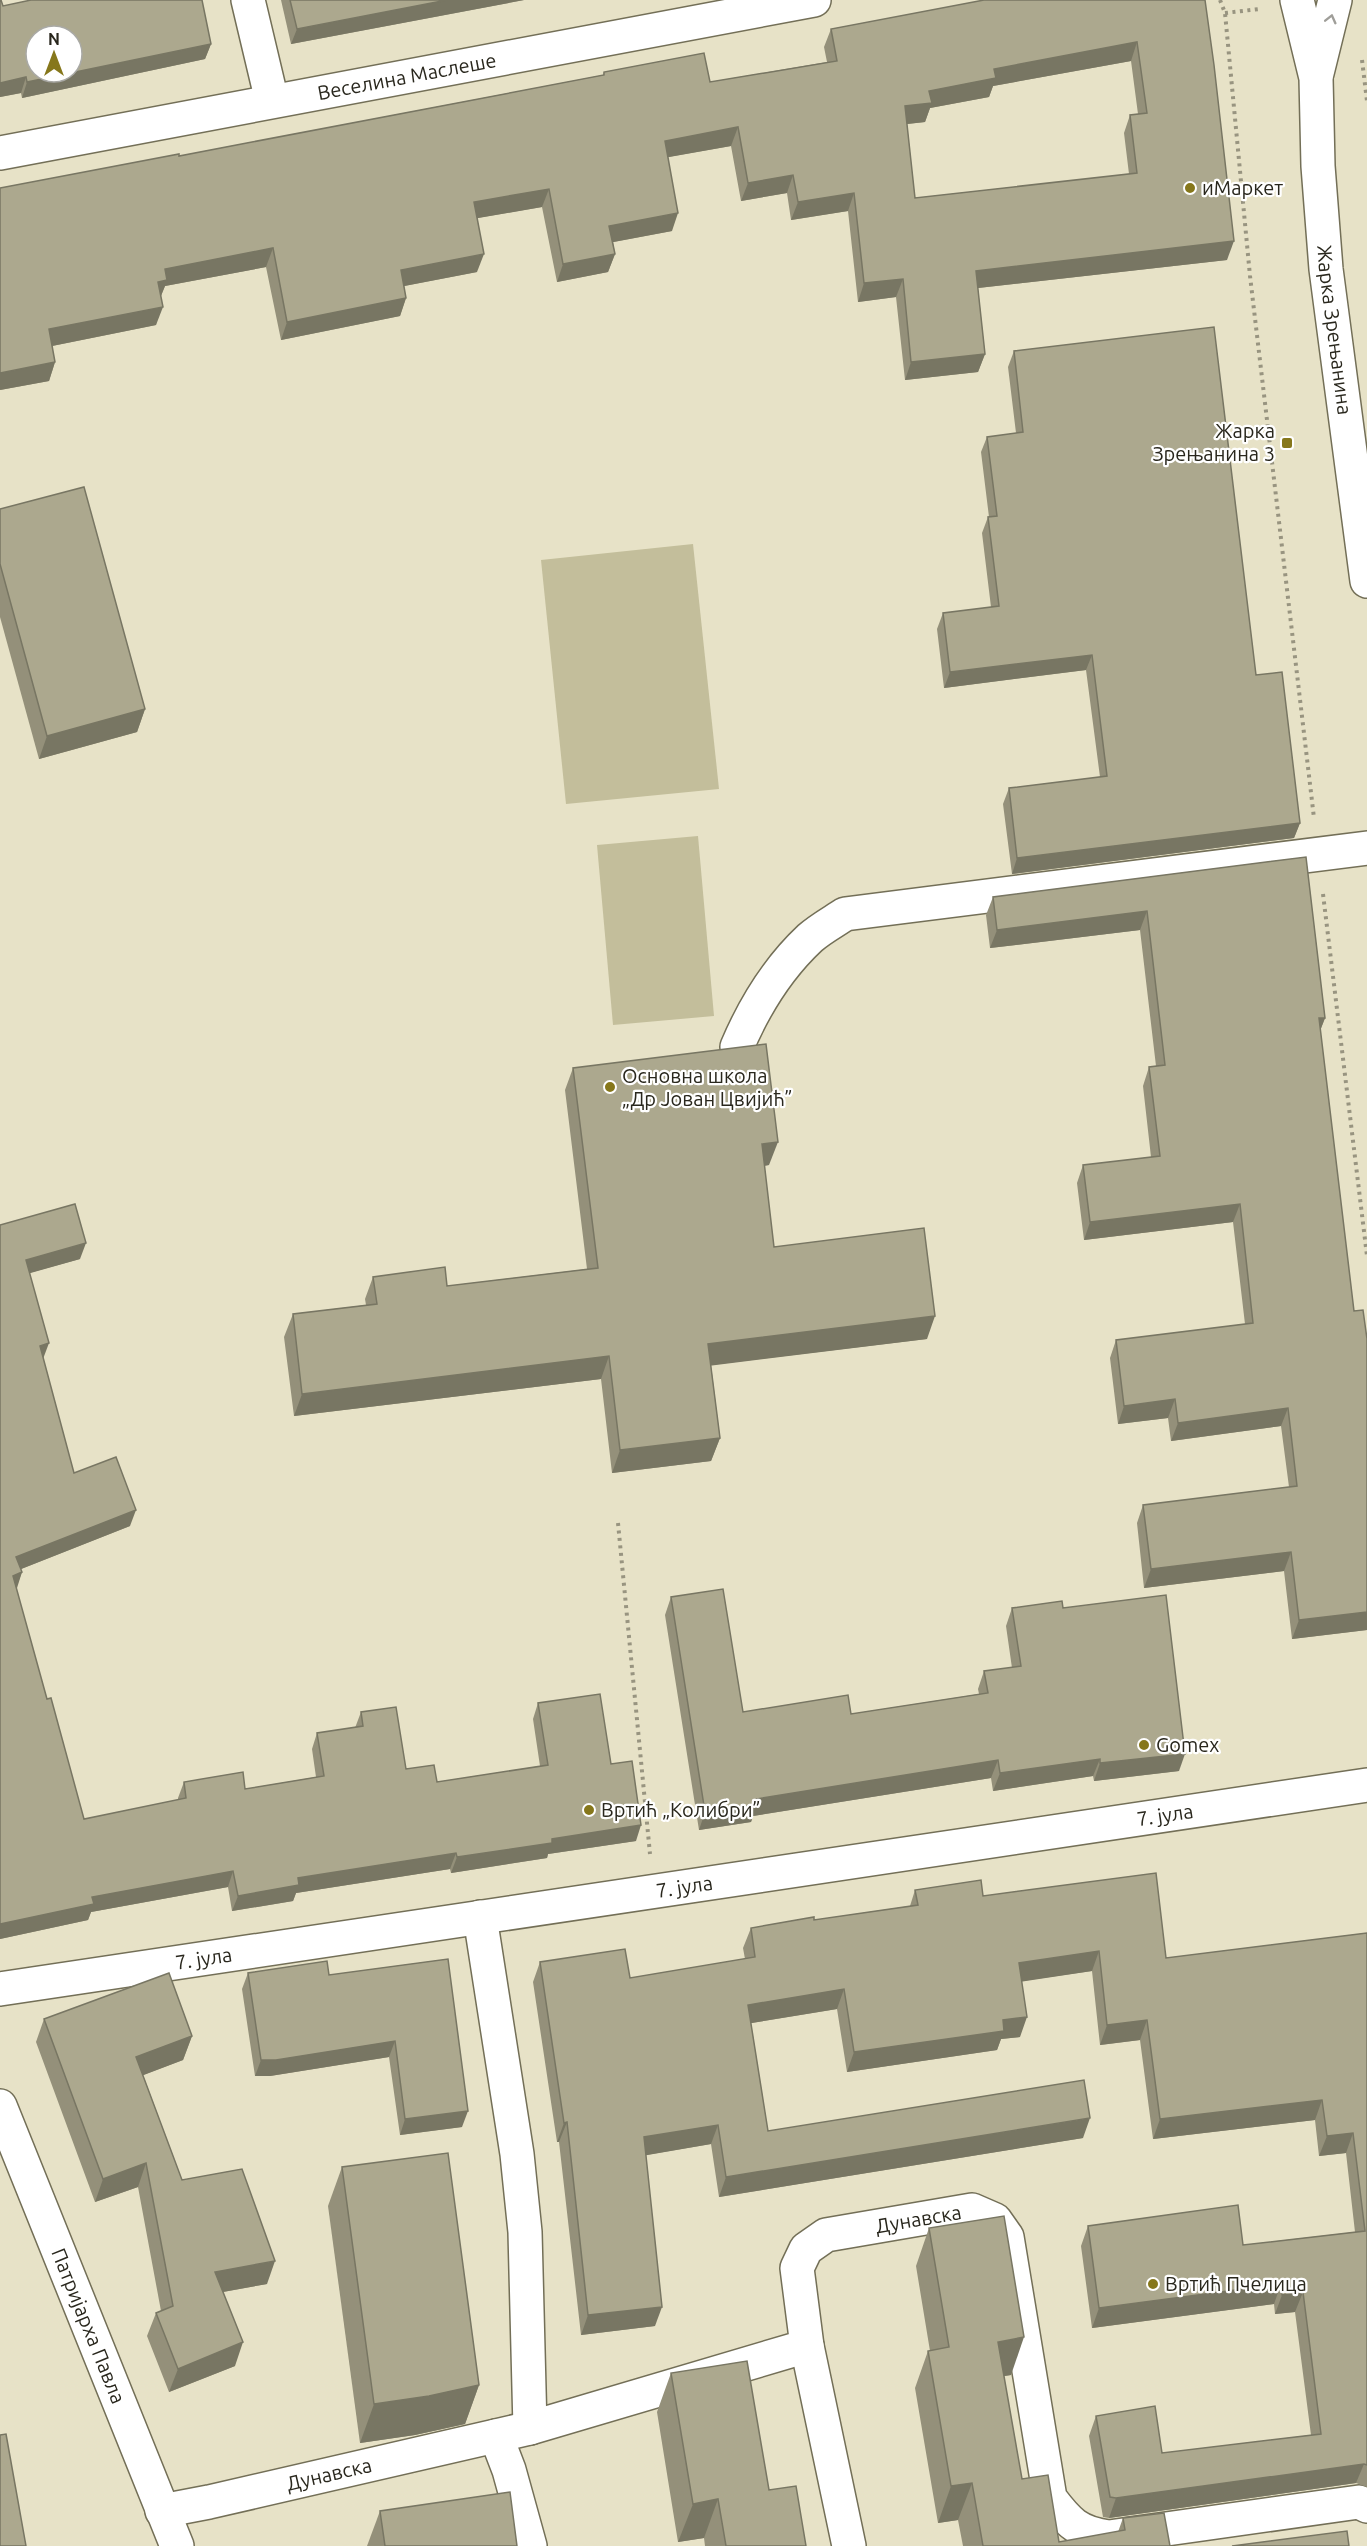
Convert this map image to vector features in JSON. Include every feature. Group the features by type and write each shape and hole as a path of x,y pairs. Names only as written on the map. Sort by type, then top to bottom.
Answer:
{"street":[{"path":"248,0 272,101"},
{"name":"Веселина Маслеше","path":"0,153 814,0"},
{"name":"Жарка Зрењанина","path":"1297,0 1316,78 1318,166 1326,269 1367,581"},
{"name":"Жарка Зрењанина","path":"1316,78 1335,0"},
{"path":"737,1047 750,1015 780,972 810,938 845,914 1367,848"},
{"name":"7. јула","path":"0,1989 1367,1785"},
{"path":"480,1917 517,2154 525,2232 530,2428"},
{"name":"Патријарха Павла","path":"0,2106 177,2546"},
{"name":"Дунавска","path":"849,2546 807,2346 797,2268 806,2248 826,2235 972,2210 995,2220 1007,2237 1050,2498 1070,2534 1109,2537 1359,2502 1367,2506"},
{"name":"Дунавска","path":"162,2511 530,2428 807,2346"},
{"path":"496,2436 509,2469 530,2546"}],"path":[{"path":"1220,0 1226,12 1250,276 1367,1256"},
{"path":"618,1522 654,1891"}],"shaded area":[{"path":"693,544 719,789 566,804 541,560"},
{"path":"698,836 714,1016 613,1025 597,845"}],"building":[{"path":"0,0 3,6 31,0 202,0 211,44 84,70 84,24 24,24 24,77 0,83"},
{"path":"290,0 447,0 297,29"},
{"path":"984,0 1205,0 1234,241 976,271 985,354 911,362 903,279 864,283 854,193 798,202 793,175 748,183 738,127 665,141 678,213 609,226 615,254 563,264 549,189 474,202 484,254 401,270 406,298 287,322 273,248 165,269 167,280 158,282 163,307 49,329 55,362 0,373 0,188 604,75 604,72 704,53 710,82 837,61 831,29","holes":["1137,42 1147,113 1130,115 1137,173 915,198 905,106 932,103 929,91 996,78 994,69"]},
{"path":"1214,327 1256,675 1282,672 1300,823 1017,858 1009,788 1107,776 1092,655 950,672 943,613 999,606 988,517 997,516 987,437 1023,432 1014,351"},
{"path":"84,487 145,709 47,736 0,564 0,509"},
{"path":"1306,857 1325,1018 1319,1018 1354,1311 1363,1310 1367,1339 1367,1612 1299,1620 1291,1552 1151,1569 1143,1505 1297,1486 1288,1408 1178,1423 1175,1399 1124,1406 1116,1340 1253,1323 1240,1204 1090,1222 1083,1165 1160,1156 1149,1067 1165,1065 1147,911 997,930 993,897"},
{"path":"766,1044 778,1142 762,1144 774,1247 924,1228 935,1316 708,1344 720,1438 620,1450 609,1356 302,1394 293,1314 377,1304 373,1277 445,1267 447,1286 598,1268 573,1068"},
{"path":"75,1204 86,1243 26,1260 49,1343 40,1346 74,1473 116,1457 136,1510 16,1557 22,1572 13,1576 47,1699 51,1698 84,1819 186,1798 184,1782 243,1772 245,1789 324,1776 317,1733 363,1726 361,1712 396,1707 406,1769 434,1765 437,1782 548,1765 538,1703 600,1694 611,1764 632,1761 641,1825 552,1839 552,1843 457,1857 456,1853 298,1878 299,1885 238,1896 233,1871 92,1897 94,1904 0,1924 0,1225"},
{"path":"723,1589 743,1712 848,1695 851,1714 988,1693 984,1671 1021,1666 1012,1608 1062,1601 1063,1608 1166,1595 1185,1754 1100,1763 1100,1759 1000,1773 998,1760 756,1799 757,1805 705,1812 671,1597"},
{"path":"1156,1873 1166,1958 1367,1933 1367,2465 1110,2497 1096,2416 1155,2406 1162,2453 1321,2434 1303,2292 1282,2295 1281,2284 1099,2308 1088,2226 1238,2205 1243,2245 1365,2231 1353,2133 1327,2136 1322,2100 1160,2119 1147,2020 1107,2025 1099,1951 1019,1963 1027,2017 1003,2020 1004,2031 854,2052 844,1989 748,2005 768,2131 1084,2080 1090,2118 726,2177 718,2125 644,2137 662,2307 588,2315 567,2122 564,2123 540,1962 625,1949 630,1978 755,1957 751,1928 814,1917 814,1920 918,1905 915,1890 981,1880 983,1896"},
{"path":"448,1959 468,2111 405,2119 395,2041 276,2060 261,2060 248,1973 327,1961 329,1975"},
{"path":"169,1973 192,2036 136,2057 182,2180 242,2169 275,2261 215,2272 243,2342 178,2369 156,2313 173,2306 146,2163 103,2179 44,2019"},
{"path":"448,2153 479,2385 429,2396 374,2404 342,2167"},
{"path":"1004,2216 1024,2337 998,2342 1022,2479 1048,2475 1059,2542 1125,2530 1123,2518 1164,2513 1170,2546 983,2546 972,2483 951,2486 928,2351 949,2347 929,2228"},
{"path":"747,2361 769,2490 796,2486 806,2546 726,2546 718,2499 693,2504 671,2373"},
{"path":"6,2434 26,2546 0,2546 0,2435"},
{"path":"510,2492 517,2546 385,2546 380,2511"},
{"path":"1347,2531 1349,2546 1232,2546"}],"place":[{"name":"иМаркет","path":"1190,188"},
{"name":"Жарка Зрењанина 3","path":"1287,443"},
{"name":"Основна школа „Др Јован Цвијић”","path":"610,1087"},
{"name":"Gomex","path":"1144,1745"},
{"name":"Вртић „Колибри”","path":"589,1810"},
{"name":"Вртић Пчелица","path":"1153,2284"}]}
